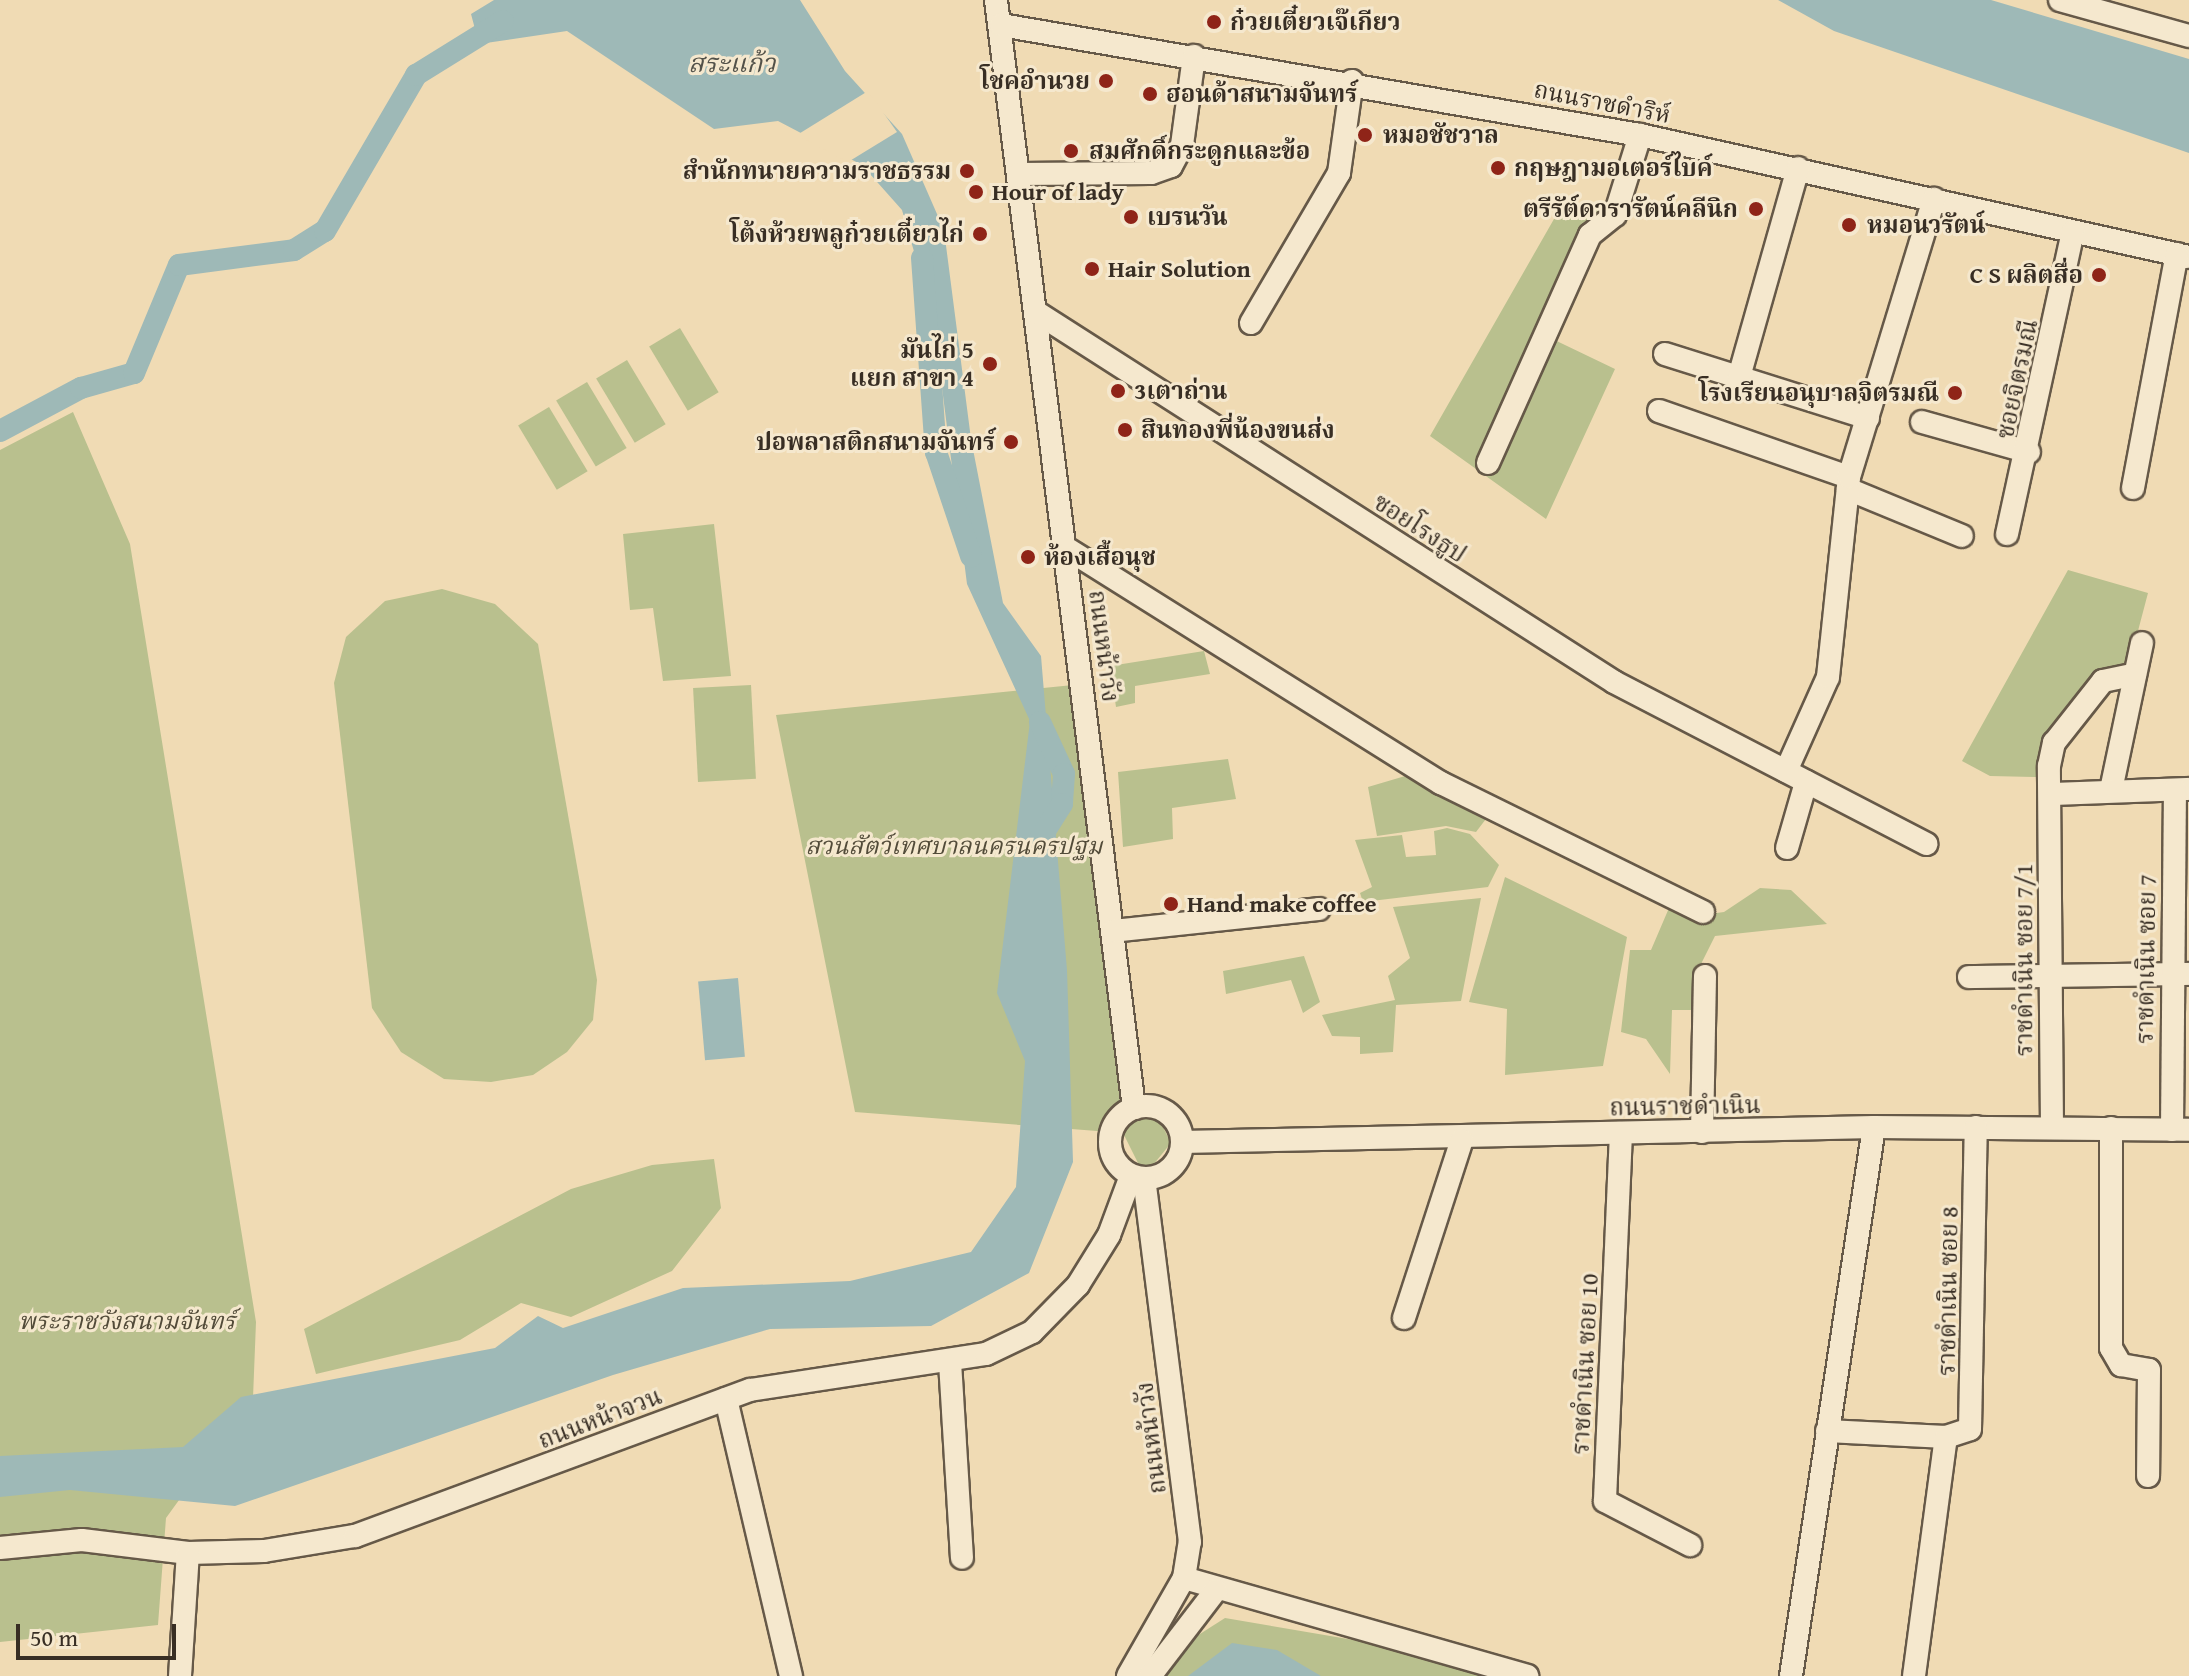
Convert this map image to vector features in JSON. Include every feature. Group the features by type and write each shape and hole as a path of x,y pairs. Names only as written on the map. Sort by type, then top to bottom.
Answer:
{"street":[{"name":"ถนนหน้าวัง","path":"996,0 1134,1108 1109,1138 1113,1160 1138,1177 1190,1542 1184,1578 1128,1676"},
{"path":"2060,0 2189,36"},
{"name":"ถนนราชดำริห์","path":"1001,25 1352,81 1640,135 2183,255"},
{"path":"1019,174 1151,173 1171,166 1182,145 1194,56"},
{"path":"1251,323 1339,173 1352,81"},
{"path":"1488,463 1590,235 1615,215 1640,135"},
{"path":"1739,377 1798,168"},
{"path":"1786,771 1828,677 1849,483 1934,199"},
{"name":"ซอยจิตรมณี","path":"2007,534 2029,452 2073,232"},
{"path":"2133,488 2183,255"},
{"name":"ซอยโรงธูป","path":"1036,312 1614,682 1927,844"},
{"path":"1665,354 1868,418"},
{"path":"1659,411 1849,483 1962,536"},
{"path":"1922,422 2029,452"},
{"path":"1066,548 1441,783 1703,912"},
{"path":"2111,790 2142,643"},
{"name":"ราชดำเนิน ซอย 7/1","path":"2052,1127 2051,794 2054,743 2103,681 2135,674"},
{"path":"1787,848 1806,782"},
{"path":"2051,794 2182,789"},
{"name":"ราชดำเนิน ซอย 7","path":"2180,1130 2182,789"},
{"path":"1113,931 1319,909"},
{"path":"1969,977 2051,972 2179,975"},
{"path":"1702,1132 1705,976"},
{"path":"1134,1108 1167,1112 1182,1142 1175,1164 1138,1177"},
{"path":"1791,1676 1874,1127"},
{"name":"ถนนราชดำเนิน","path":"1182,1142 1462,1140 1874,1127 2180,1130"},
{"name":"ราชดำเนิน ซอย 8","path":"1946,1437 1966,1432 1973,1418 1976,1127"},
{"path":"2111,1128 2111,1348 2121,1365 2149,1370 2148,1476"},
{"name":"ราชดำเนิน ซอย 10","path":"1621,1133 1605,1501 1690,1545"},
{"path":"1404,1318 1462,1140"},
{"name":"ถนนหน้าจวน","path":"0,1548 82,1540 188,1553 264,1551 355,1536 726,1399 950,1362 1032,1332 1086,1273 1138,1177"},
{"path":"950,1362 962,1558"},
{"path":"726,1399 791,1676"},
{"path":"1827,1431 1946,1437 1914,1676"},
{"path":"180,1676 188,1553"},
{"path":"1184,1578 1216,1590 1527,1676"},
{"path":"1150,1676 1216,1590"}],"green space":[{"path":"1562,205 1609,211 1540,333 1615,369 1546,519 1430,436"},
{"path":"680,328 719,392 688,411 649,347"},
{"path":"627,360 666,424 635,443 596,379"},
{"path":"587,382 627,448 596,467 556,401"},
{"path":"549,407 588,471 557,490 518,426"},
{"name":"พระราชวังสนามจันทร์","path":"73,412 130,544 256,1322 253,1398 166,1518 158,1625 0,1642 0,450"},
{"path":"714,524 731,676 663,681 653,608 630,610 623,534"},
{"path":"2068,570 2148,593 2129,665 2099,673 2049,729 2037,777 1990,776 1962,761"},
{"path":"442,589 495,604 538,644 597,980 593,1020 567,1052 533,1075 491,1082 444,1079 401,1052 372,1008 334,683 346,637 385,601"},
{"path":"1204,651 1210,674 1135,686 1135,703 1116,707 1110,666"},
{"name":"สวนสัตว์เทศบาลนครนครปฐม","path":"1083,684 1140,1116 1157,1115 1171,1143 1153,1165 1139,1165 1124,1135 1110,1132 855,1112 776,715"},
{"path":"751,685 756,779 698,782 693,688"},
{"path":"1228,759 1236,799 1172,808 1173,839 1123,847 1118,772"},
{"path":"1412,774 1489,815 1476,832 1446,826 1377,836 1368,787"},
{"path":"1447,828 1470,834 1499,865 1488,887 1363,902 1360,893 1372,887 1355,840 1402,835 1406,857 1436,855 1434,831"},
{"path":"1505,877 1627,937 1603,1066 1505,1075 1507,1009 1469,1002"},
{"path":"1760,888 1791,890 1827,924 1715,936 1699,968 1697,1010 1672,1010 1670,1074 1646,1039 1621,1032 1630,950 1651,950 1669,908 1695,916 1724,912"},
{"path":"1481,898 1461,1001 1396,1005 1393,1052 1360,1054 1360,1037 1332,1036 1322,1015 1395,1000 1388,976 1410,958 1393,907"},
{"path":"1304,956 1320,1002 1303,1013 1291,980 1226,994 1223,971"},
{"path":"714,1159 721,1208 672,1271 571,1317 521,1303 460,1340 316,1374 304,1329 571,1189 652,1165"},
{"path":"1225,1618 1448,1656 1520,1676 1151,1676 1167,1655"}],"water":[{"name":"สระแก้ว","path":"494,0 800,0 845,71 902,134 944,230 971,439 1003,603 1041,656 1067,970 1073,1162 1029,1273 931,1326 770,1329 613,1375 235,1506 70,1490 0,1497 0,1456 183,1447 241,1397 495,1348 538,1316 563,1328 683,1288 850,1281 971,1252 1016,1187 1025,1061 997,993 1030,721 967,584 933,317 902,210 862,165 778,121 714,129 567,31 479,44 471,14"},
{"path":"1778,0 1991,0 2189,59 2189,153 1834,31"},
{"path":"738,978 745,1057 705,1060 698,981"},
{"path":"1232,1643 1277,1650 1321,1676 1188,1676"}],"pier":[{"path":"868,91 897,132 848,162 797,135"}],"waterway":[{"path":"0,431 81,388 134,373 179,265 294,250 325,231 416,75 503,21"},
{"path":"922,258 936,452 971,556"},
{"path":"1040,722 1064,774 1062,804 1040,839"}],"place":[{"name":"ก๋วยเตี๋ยวเจ๊เกียว","path":"1214,22"},
{"name":"โชคอำนวย","path":"1106,81"},
{"name":"ฮอนด้าสนามจันทร์","path":"1150,94"},
{"name":"หมอชัชวาล","path":"1365,135"},
{"name":"สมศักดิ์กระดูกและข้อ","path":"1071,151"},
{"name":"กฤษฎามอเตอร์ไบค์","path":"1498,168"},
{"name":"สำนักทนายความราชธรรม","path":"967,171"},
{"name":"Hour of lady","path":"976,192"},
{"name":"ตรีรัต์ดารารัตน์คลีนิก","path":"1756,209"},
{"name":"เบรนวัน","path":"1131,217"},
{"name":"หมอนวรัตน์","path":"1849,225"},
{"name":"โต้งห้วยพลูก๋วยเตี๋ยวไก่","path":"980,234"},
{"name":"Hair Solution","path":"1092,269"},
{"name":"C S ผลิตสื่อ","path":"2099,275"},
{"name":"มันไก่ 5 แยก สาขา 4","path":"990,364"},
{"name":"3เตาถ่าน","path":"1118,391"},
{"name":"โรงเรียนอนุบาลจิตรมณี","path":"1955,393"},
{"name":"สินทองพี่น้องขนส่ง","path":"1125,430"},
{"name":"ปอพลาสติกสนามจันทร์","path":"1011,442"},
{"name":"ห้องเสื้อนุช","path":"1028,557"},
{"name":"Hand make coffee","path":"1171,904"}]}
